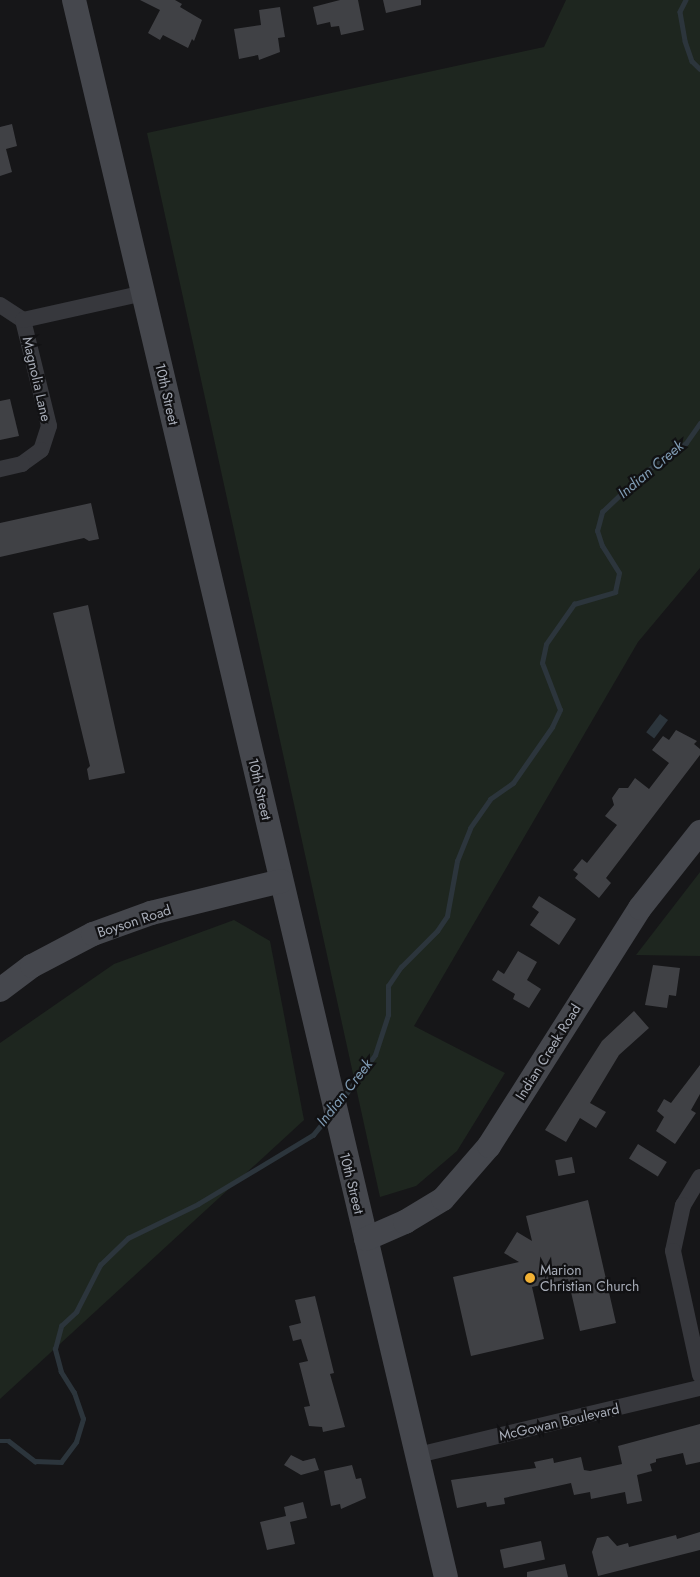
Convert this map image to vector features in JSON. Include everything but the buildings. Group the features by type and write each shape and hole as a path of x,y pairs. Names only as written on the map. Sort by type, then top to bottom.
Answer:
{"street":[{"name":"10th Street","path":"74,0 346,1160 446,1577"},
{"name":"Magnolia Lane","path":"23,320 144,293"},
{"name":"Magnolia Lane","path":"0,305 23,320 49,426 41,450 22,464 0,469"},
{"name":"Indian Creek Road","path":"366,1239 405,1222 443,1199 488,1146 640,908 700,832"},
{"name":"Boyson Road","path":"0,990 32,966 93,934 152,913 281,881"},
{"path":"700,1177 682,1206 673,1251 700,1375"},
{"name":"McGowan Boulevard","path":"418,1455 700,1388"}],"shaded area":[{"path":"566,0 700,0 700,568 638,642 414,1026 505,1073 457,1151 416,1186 380,1197 147,133 544,47"},
{"path":"660,714 668,720 654,738 646,732"},
{"path":"700,872 700,956 636,955"},
{"path":"234,920 270,941 304,1120 0,1399 0,1043 114,964"}],"waterway":[{"name":"Indian Creek","path":"686,0 680,12 685,41 692,61 700,69"},
{"name":"Indian Creek","path":"342,1099 375,1055 388,1015 388,986 401,967 437,931 447,916 457,861 470,828 490,799 513,783 552,727 560,710 542,663 546,644 574,604 615,592 619,573 602,546 597,531 602,512 641,475 686,443 700,423"},
{"name":"Indian Creek","path":"0,1441 9,1441 35,1461 61,1462 76,1442 83,1419 74,1393 61,1372 55,1349 61,1326 76,1312 100,1265 128,1238 198,1204 313,1135 329,1115"}],"place":[{"name":"Marion Christian Church","path":"530,1278"}]}
